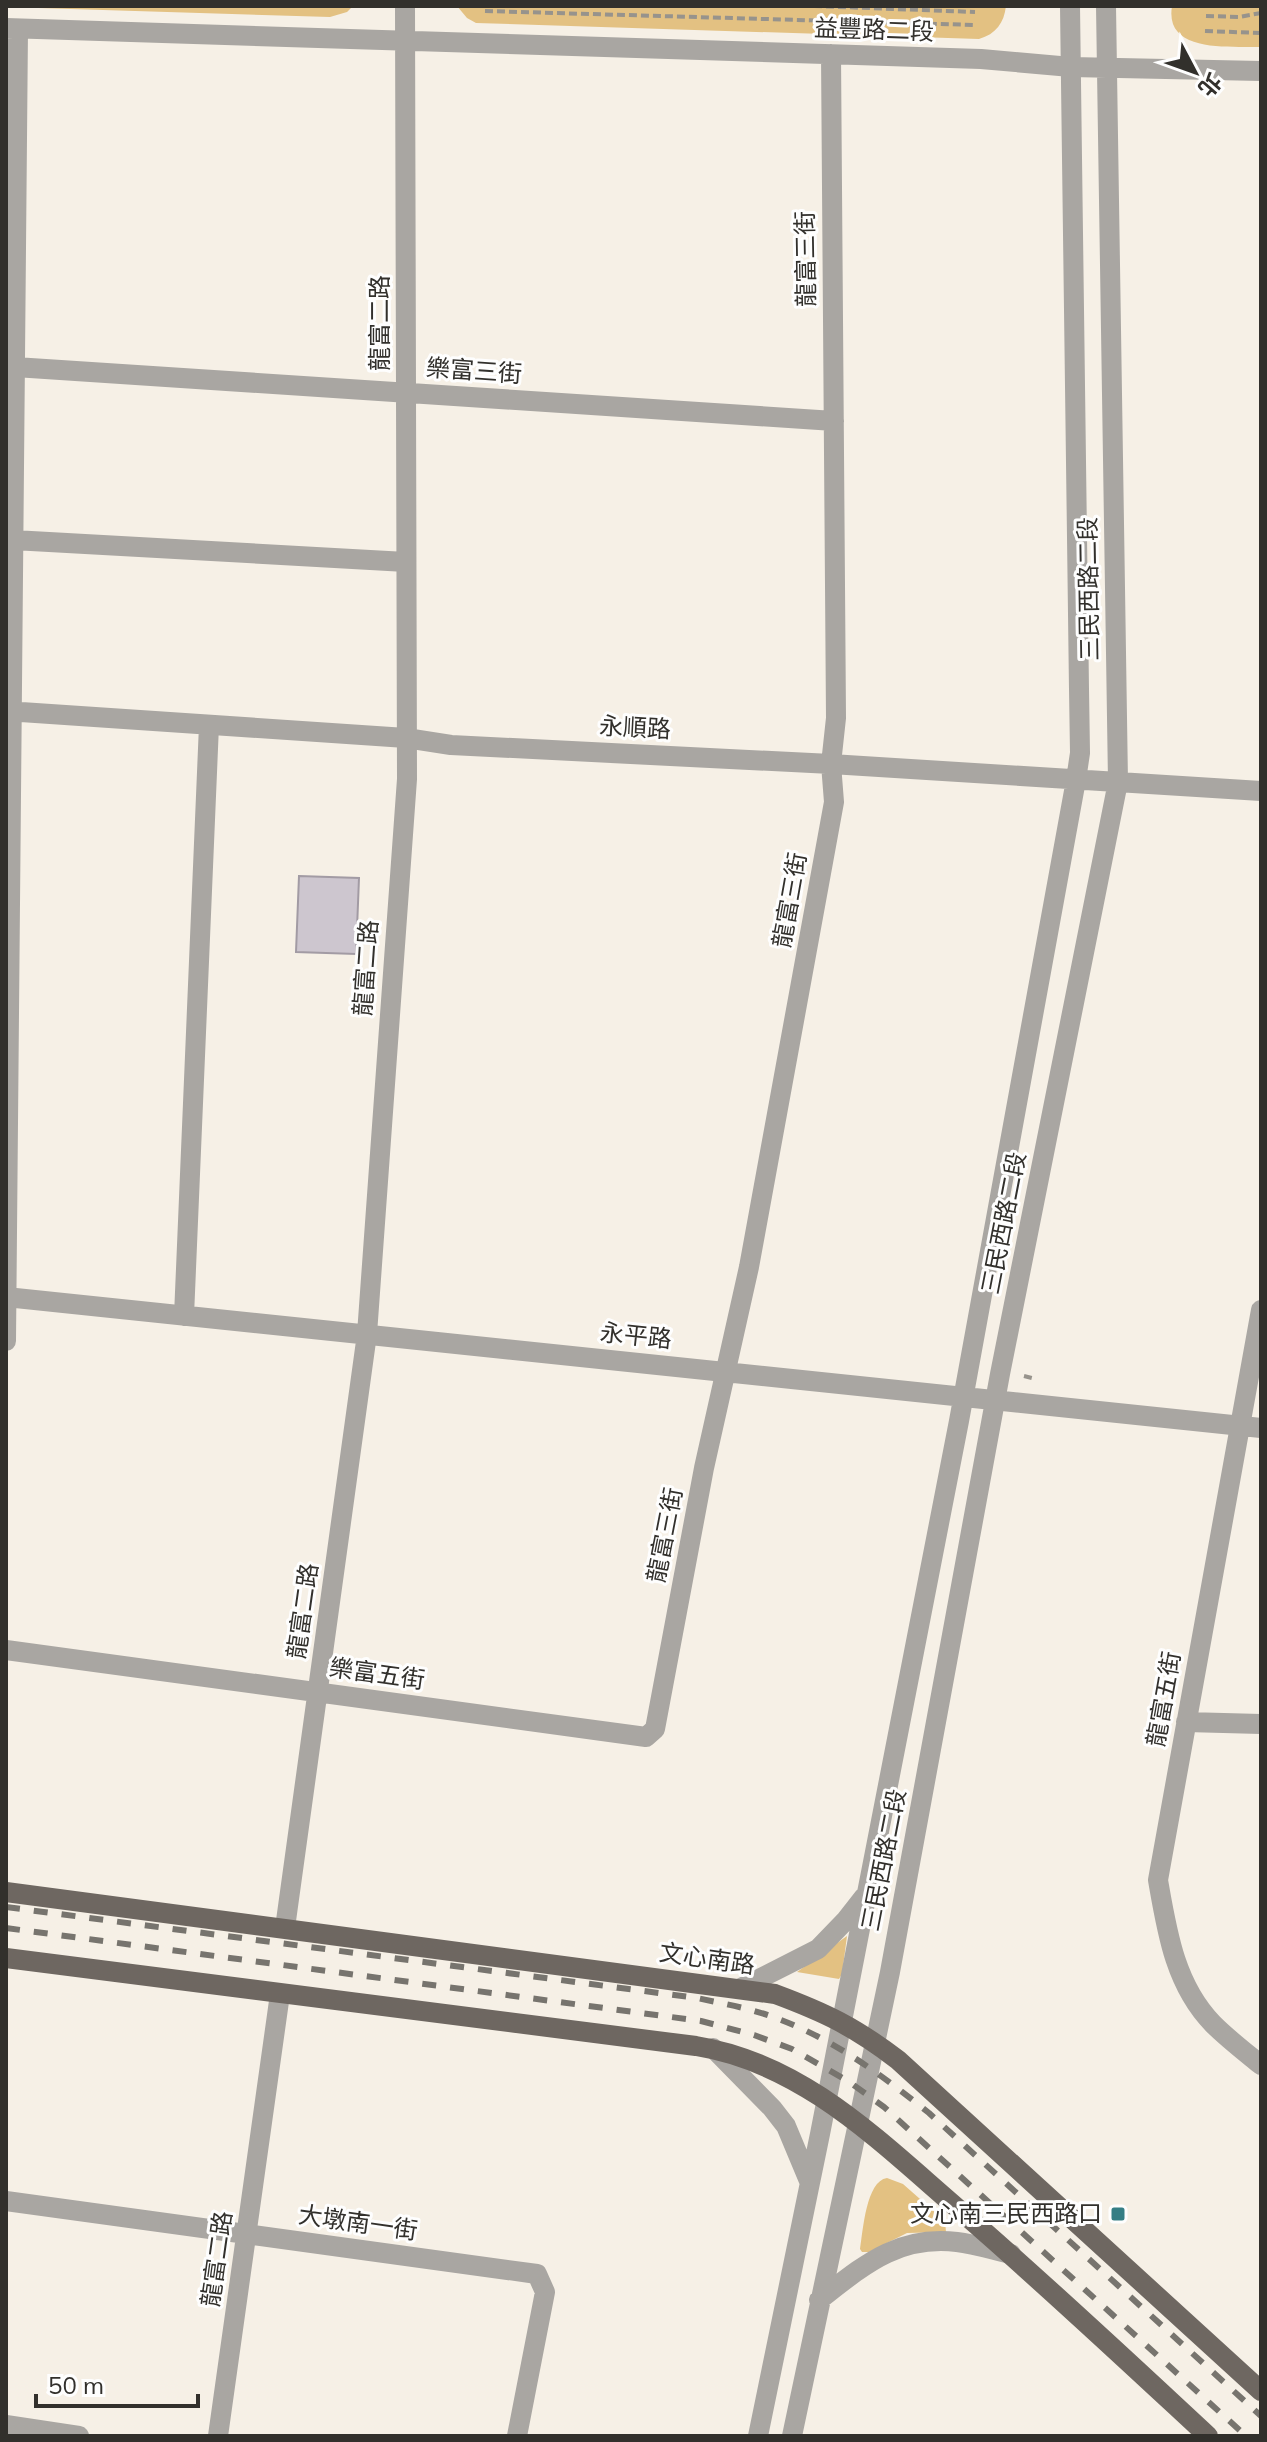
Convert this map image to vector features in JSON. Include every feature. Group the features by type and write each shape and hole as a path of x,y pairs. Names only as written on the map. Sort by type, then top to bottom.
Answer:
{"main road":[{"name":"文心南路","path":"6,1892 775,1994 842,2021 898,2060 1261,2391"},
{"path":"6,1958 713,2048 781,2073 826,2098 857,2120 1011,2254 1208,2436"}],"street":[{"name":"龍富二路","path":"285,1928 367,1334 407,779 405,6"},
{"name":"三民西路二段","path":"758,2436 963,1396 1080,753 1070,6"},
{"name":"三民西路二段","path":"792,2436 875,2042 996,1401 1118,782 1106,6"},
{"name":"益豐路二段","path":"12,29 831,54 1026,61 1071,67 1261,71"},
{"path":"6,1341 9,711 15,367 12,29"},
{"name":"龍富三街","path":"646,1737 655,1729 704,1468 749,1267 834,802 831,764 836,718 831,54"},
{"name":"樂富三街","path":"15,367 834,421"},
{"path":"13,540 406,562"},
{"name":"永順路","path":"9,711 406,738 451,745 831,764 1261,791"},
{"path":"184,1316 209,725"},
{"name":"永平路","path":"6,1297 1261,1428"},
{"name":"龍富五街","path":"1261,1310 1158,1880 1167,1935 1190,1993 1212,2023 1261,2065"},
{"name":"樂富五街","path":"6,1650 646,1737"},
{"path":"1186,1722 1261,1724"},
{"path":"739,1989 818,1949 866,1894"},
{"name":"龍富二路","path":"218,2436 280,1994"},
{"path":"713,2048 786,2126 809,2181"},
{"name":"大墩南一街","path":"6,2201 537,2274 545,2292 517,2436"},
{"path":"819,2300 880,2255 916,2242 957,2242 1011,2254"},
{"path":"6,2425 79,2436"}],"path":[{"path":"814,6 975,12"},
{"path":"485,11 975,25"},
{"path":"1206,16 1239,17 1261,13"},
{"path":"1205,31 1261,33"},
{"path":"1024,1376 1032,1378"}],"shaded area":[{"path":"353,6 347,12 330,17 6,7"},
{"path":"457,6 1006,6 998,27 979,39 476,23"},
{"path":"1172,6 1261,6 1261,47 1217,46 1188,40 1178,33 1172,22"},
{"path":"847,1936 839,1979 797,1972"},
{"path":"887,2178 903,2184 945,2221 946,2232 907,2233 869,2252 862,2252 860,2249 870,2197 880,2181"}],"building":[{"path":"299,876 359,878 356,954 296,952"}],"railway":[{"path":"6,1907 697,1998 781,2020 821,2038 858,2060 929,2113 1261,2416"},
{"path":"6,1928 701,2021 792,2049 848,2081 884,2107 1246,2436"}],"place":[{"name":"文心南三民西路口","path":"1118,2214"}]}
